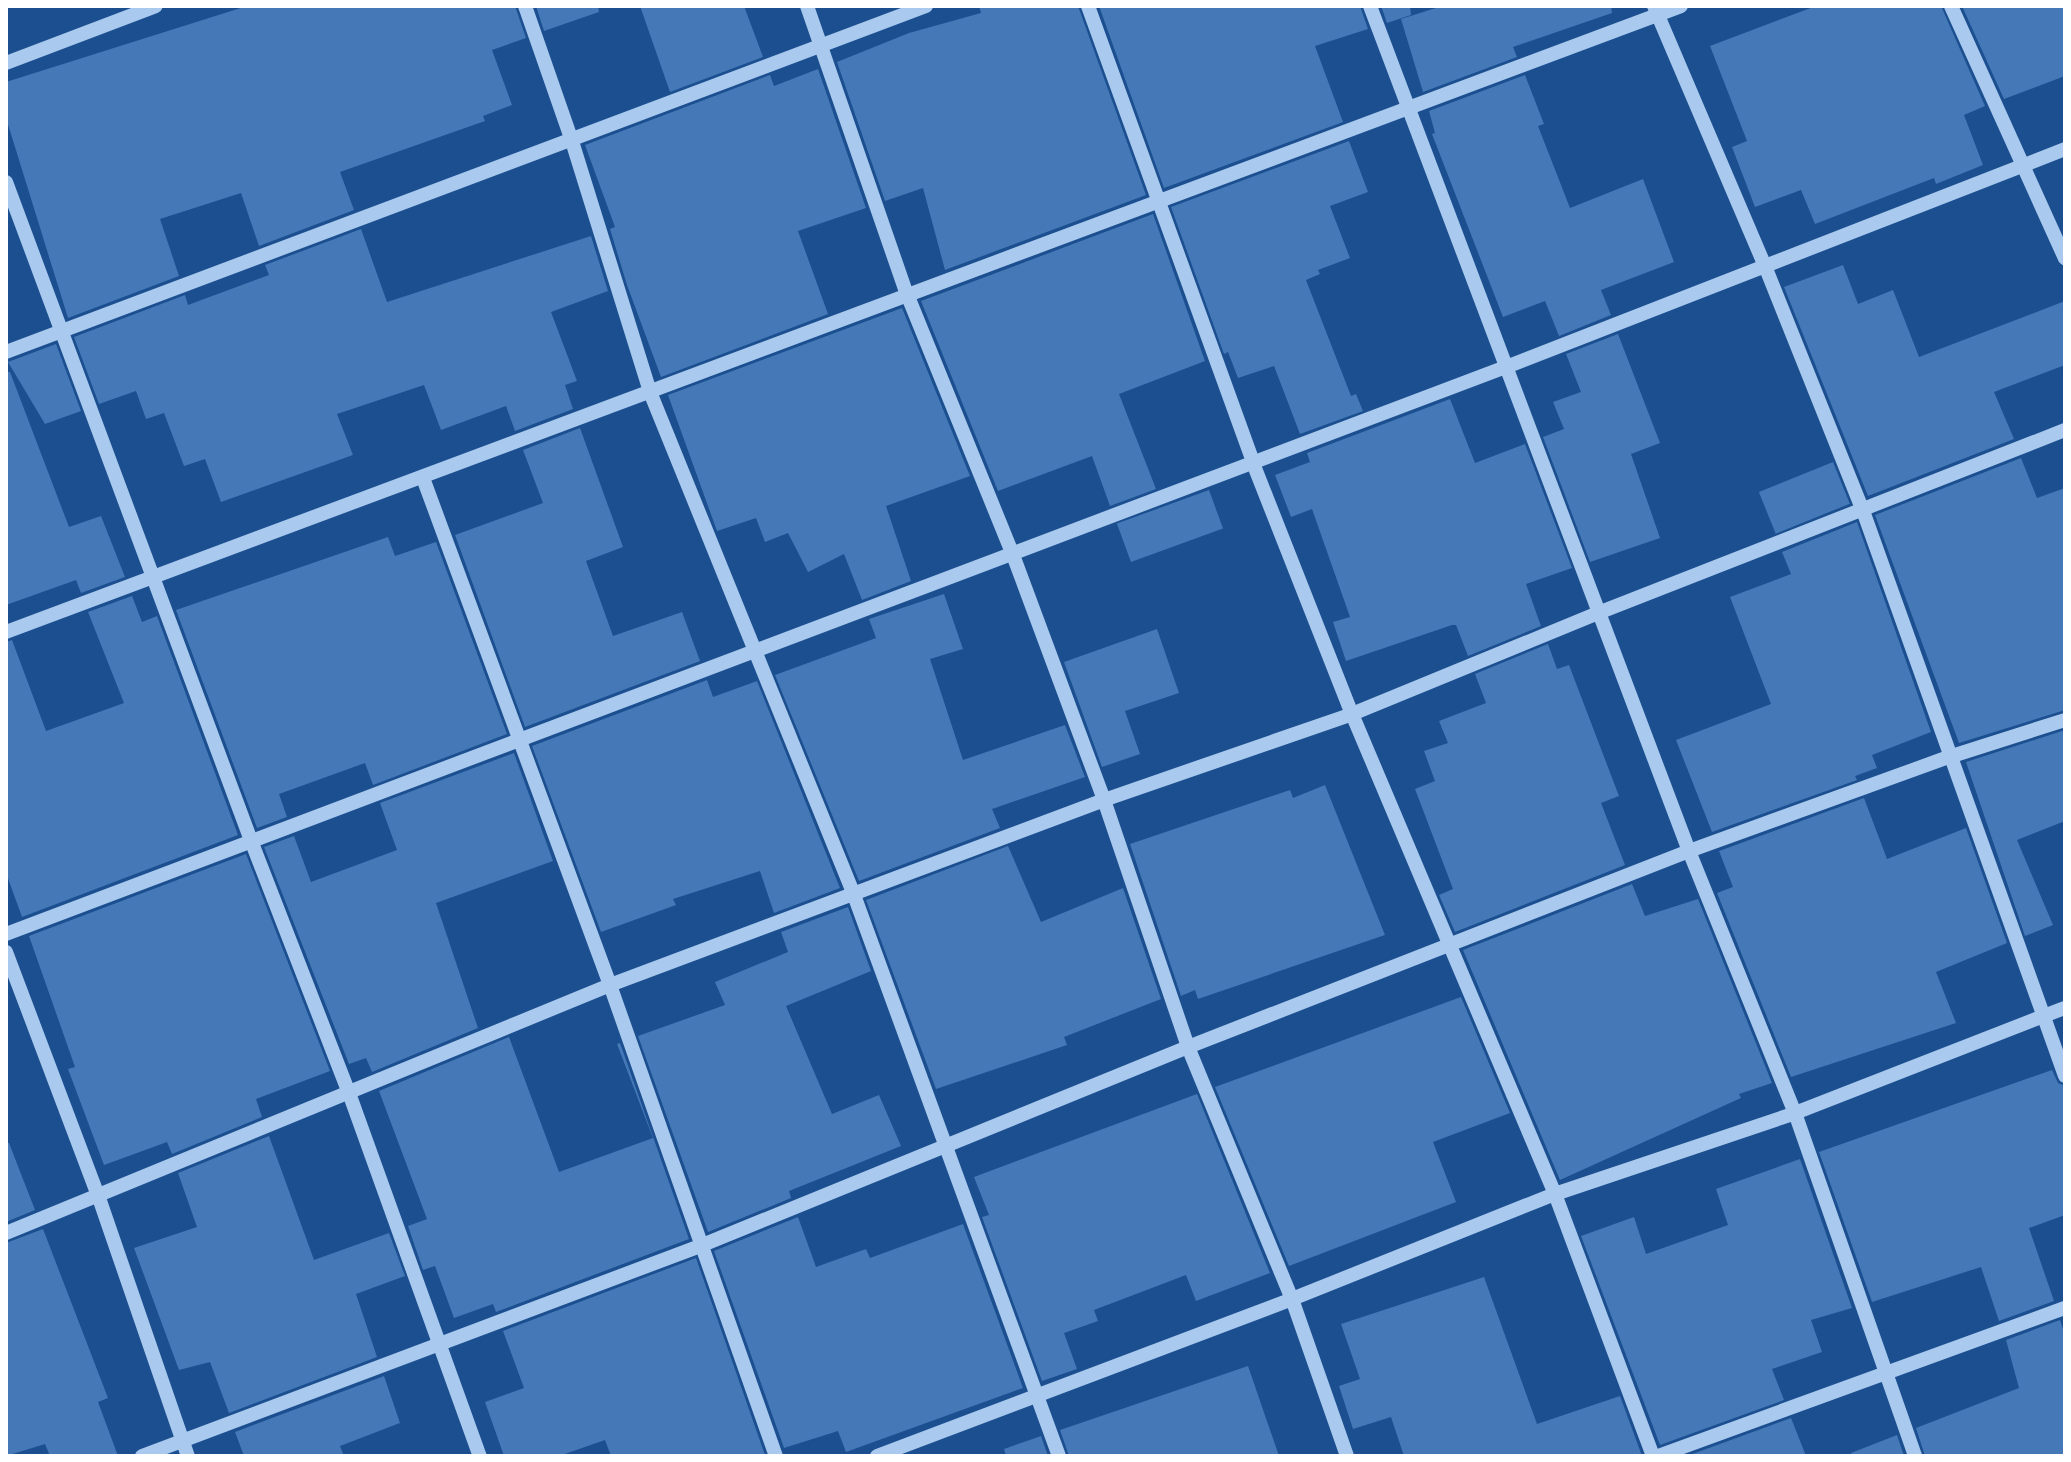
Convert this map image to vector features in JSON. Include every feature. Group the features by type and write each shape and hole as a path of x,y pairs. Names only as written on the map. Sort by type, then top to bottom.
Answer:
{"street":[{"path":"6,63 156,6"},
{"path":"525,6 571,138 650,392 854,895 1059,1456"},
{"path":"807,6 907,294 1013,555 1104,800 1188,1047 1292,1299 1347,1456"},
{"path":"6,352 926,6"},
{"path":"1088,6 1253,463 1352,714 1555,1194 1655,1456 2065,1308"},
{"path":"1370,6 1689,851 1795,1113 1915,1456"},
{"path":"6,632 1409,107 1655,10 1681,6"},
{"path":"1951,6 2065,258"},
{"path":"1655,10 1765,266 1862,508 1952,756 2041,1017 2065,1076"},
{"path":"6,934 1013,555 2065,149"},
{"path":"6,182 252,843 349,1093 480,1456"},
{"path":"6,1233 610,985 1104,800 1352,714 1598,613 2065,430"},
{"path":"423,478 610,985 776,1456"},
{"path":"142,1456 439,1347 700,1246 1188,1047 1689,851 1952,756 2065,720"},
{"path":"6,952 98,1195 188,1456"},
{"path":"877,1456 1035,1393 1292,1299 1555,1194 1795,1113 2065,1008"}],"building":[{"path":"247,6 515,6 526,38 492,50 512,105 483,116 485,121 340,172 354,210 259,246 241,193 160,219 179,276 68,318 6,118 6,82"},
{"path":"536,6 598,6 599,12 544,31"},
{"path":"640,6 744,6 763,57 670,92"},
{"path":"979,6 1078,6 1146,195 945,270 923,188 885,201 837,62 909,33 981,13"},
{"path":"1099,6 1360,6 1368,29 1315,46 1343,122 1164,188"},
{"path":"1381,6 1410,6 1411,15 1387,23"},
{"path":"1442,6 1611,6 1612,13 1513,47 1517,57 1423,92 1401,19"},
{"path":"1816,6 1941,6 1985,106 1964,115 1983,165 1936,184 1934,178 1815,224 1801,190 1755,207 1732,147 1747,141 1710,46"},
{"path":"1962,6 2065,6 2065,76 2004,99"},
{"path":"818,69 866,208 798,231 828,314 661,377 627,285 610,229 615,227 585,145 770,75 774,86"},
{"path":"1525,75 1544,124 1538,126 1570,208 1643,179 1674,262 1601,290 1611,315 1559,336 1545,301 1503,317 1432,134 1435,133 1429,111"},
{"path":"1349,141 1368,192 1330,206 1350,258 1318,270 1320,274 1306,280 1351,396 1356,394 1363,411 1300,434 1274,366 1238,378 1228,352 1224,354 1171,207"},
{"path":"1153,214 1205,361 1119,394 1156,489 1110,506 1092,456 998,491 921,301"},
{"path":"361,229 387,302 591,236 608,291 551,312 577,381 565,385 573,409 515,431 506,406 441,430 424,385 337,414 353,455 221,502 205,459 184,466 164,413 146,419 136,391 99,404 74,337 185,295 188,305 269,275 265,265"},
{"path":"1843,265 1858,304 1893,290 1919,357 2065,301 2065,365 1994,392 2014,439 1868,496 1784,287"},
{"path":"902,308 970,476 886,506 911,581 862,600 844,554 808,572 788,533 765,542 756,518 717,531 668,395"},
{"path":"1618,334 1660,443 1631,454 1660,538 1590,562 1543,437 1564,429 1553,402 1581,392 1566,354"},
{"path":"56,344 81,411 45,424 8,362"},
{"path":"6,372 10,372 69,527 101,516 125,577 81,593 76,580 6,605"},
{"path":"1450,399 1475,463 1525,444 1572,568 1526,584 1541,626 1468,656 1456,625 1452,625 1346,661 1333,622 1350,617 1312,509 1291,517 1275,475 1310,462 1307,453"},
{"path":"580,428 623,547 586,561 613,636 682,612 700,661 525,727 455,535 543,503 523,450"},
{"path":"2021,458 2037,498 2065,488 2065,710 1959,743 1875,515"},
{"path":"1833,462 1850,504 1776,534 1759,492"},
{"path":"1209,490 1223,529 1131,562 1117,524"},
{"path":"1857,522 1931,732 1872,755 1877,768 1855,776 1857,780 1712,832 1676,740 1771,704 1730,597 1791,574 1782,552"},
{"path":"388,537 395,556 436,542 507,734 373,785 365,763 279,794 287,817 257,828 176,610"},
{"path":"944,594 963,649 930,659 963,760 1065,725 1085,777 992,809 1000,828 859,881 775,675 876,638 869,619"},
{"path":"132,596 142,622 157,616 238,835 22,917 6,873 6,642 12,640 46,731 124,703 88,612"},
{"path":"1157,629 1179,693 1125,711 1140,754 1102,767 1064,662"},
{"path":"1548,644 1557,669 1569,665 1619,796 1601,803 1625,865 1455,932 1439,895 1453,889 1415,789 1435,781 1424,751 1448,743 1439,721 1486,703 1475,674"},
{"path":"707,680 713,697 757,681 840,888 774,913 760,871 673,899 676,905 601,932 532,746"},
{"path":"2065,730 2065,821 2017,840 2053,925 2025,936 1966,762"},
{"path":"514,753 553,861 436,903 478,1028 372,1072 366,1058 349,1064 264,847 294,836 311,882 397,850 380,803"},
{"path":"1325,785 1385,935 1198,999 1195,990 1181,996 1130,844 1290,790 1293,798"},
{"path":"1864,798 1887,859 1966,828 2007,943 1936,972 1956,1023 1791,1077 1717,893 1733,887 1719,851"},
{"path":"1008,846 1041,922 1123,888 1161,999 1064,1037 1067,1045 936,1089 866,900"},
{"path":"246,854 330,1071 256,1099 262,1117 172,1154 167,1142 104,1165 68,1069 75,1067 29,936"},
{"path":"1632,884 1645,916 1698,899 1772,1083 1739,1094 1741,1098 1560,1180 1463,950"},
{"path":"848,907 871,971 786,1006 832,1114 879,1095 901,1146 789,1191 791,1198 708,1232 638,1036 725,1005 715,982 788,952 781,932"},
{"path":"1461,997 1510,1113 1433,1142 1456,1202 1289,1266 1215,1087"},
{"path":"509,1037 559,1172 653,1138 617,1044 620,1043 689,1239 496,1312 493,1304 454,1318 435,1266 423,1270 408,1226 427,1219 379,1091"},
{"path":"2052,1070 2058,1083 2065,1086 2065,1215 2029,1228 2054,1301 1999,1321 1981,1267 1872,1302 1819,1152"},
{"path":"1197,1094 1270,1273 1196,1301 1186,1275 1094,1310 1098,1321 1064,1333 1077,1369 1042,1381 982,1217 989,1215 974,1177"},
{"path":"269,1136 314,1260 389,1233 405,1276 356,1294 377,1357 229,1413 210,1362 179,1370 134,1248 197,1227 178,1173"},
{"path":"6,1143 9,1143 35,1210 6,1222"},
{"path":"1800,1159 1852,1308 1811,1320 1822,1352 1772,1369 1784,1400 1660,1445 1581,1236 1634,1217 1646,1254 1728,1225 1716,1189"},
{"path":"798,1217 816,1267 866,1249 870,1258 963,1224 1023,1388 846,1452 838,1431 784,1448 714,1251"},
{"path":"43,1229 108,1398 98,1402 118,1456 50,1456 45,1444 6,1456 6,1243"},
{"path":"696,1258 765,1455 611,1456 605,1440 559,1456 504,1456 485,1402 524,1388 503,1331"},
{"path":"1484,1277 1537,1424 1620,1396 1642,1456 1404,1456 1391,1417 1353,1429 1339,1386 1360,1379 1341,1324"},
{"path":"2060,1320 2065,1335 2065,1456 1925,1456 1916,1428 2019,1388 2006,1340"},
{"path":"1248,1366 1279,1456 1069,1456 1060,1430"},
{"path":"384,1376 400,1423 340,1446 344,1456 244,1456 235,1432"},
{"path":"1791,1418 1806,1456 1687,1456"},
{"path":"1897,1435 1904,1456 1852,1456 1851,1453"},
{"path":"1041,1436 1048,1456 1006,1456 1004,1449"}]}
